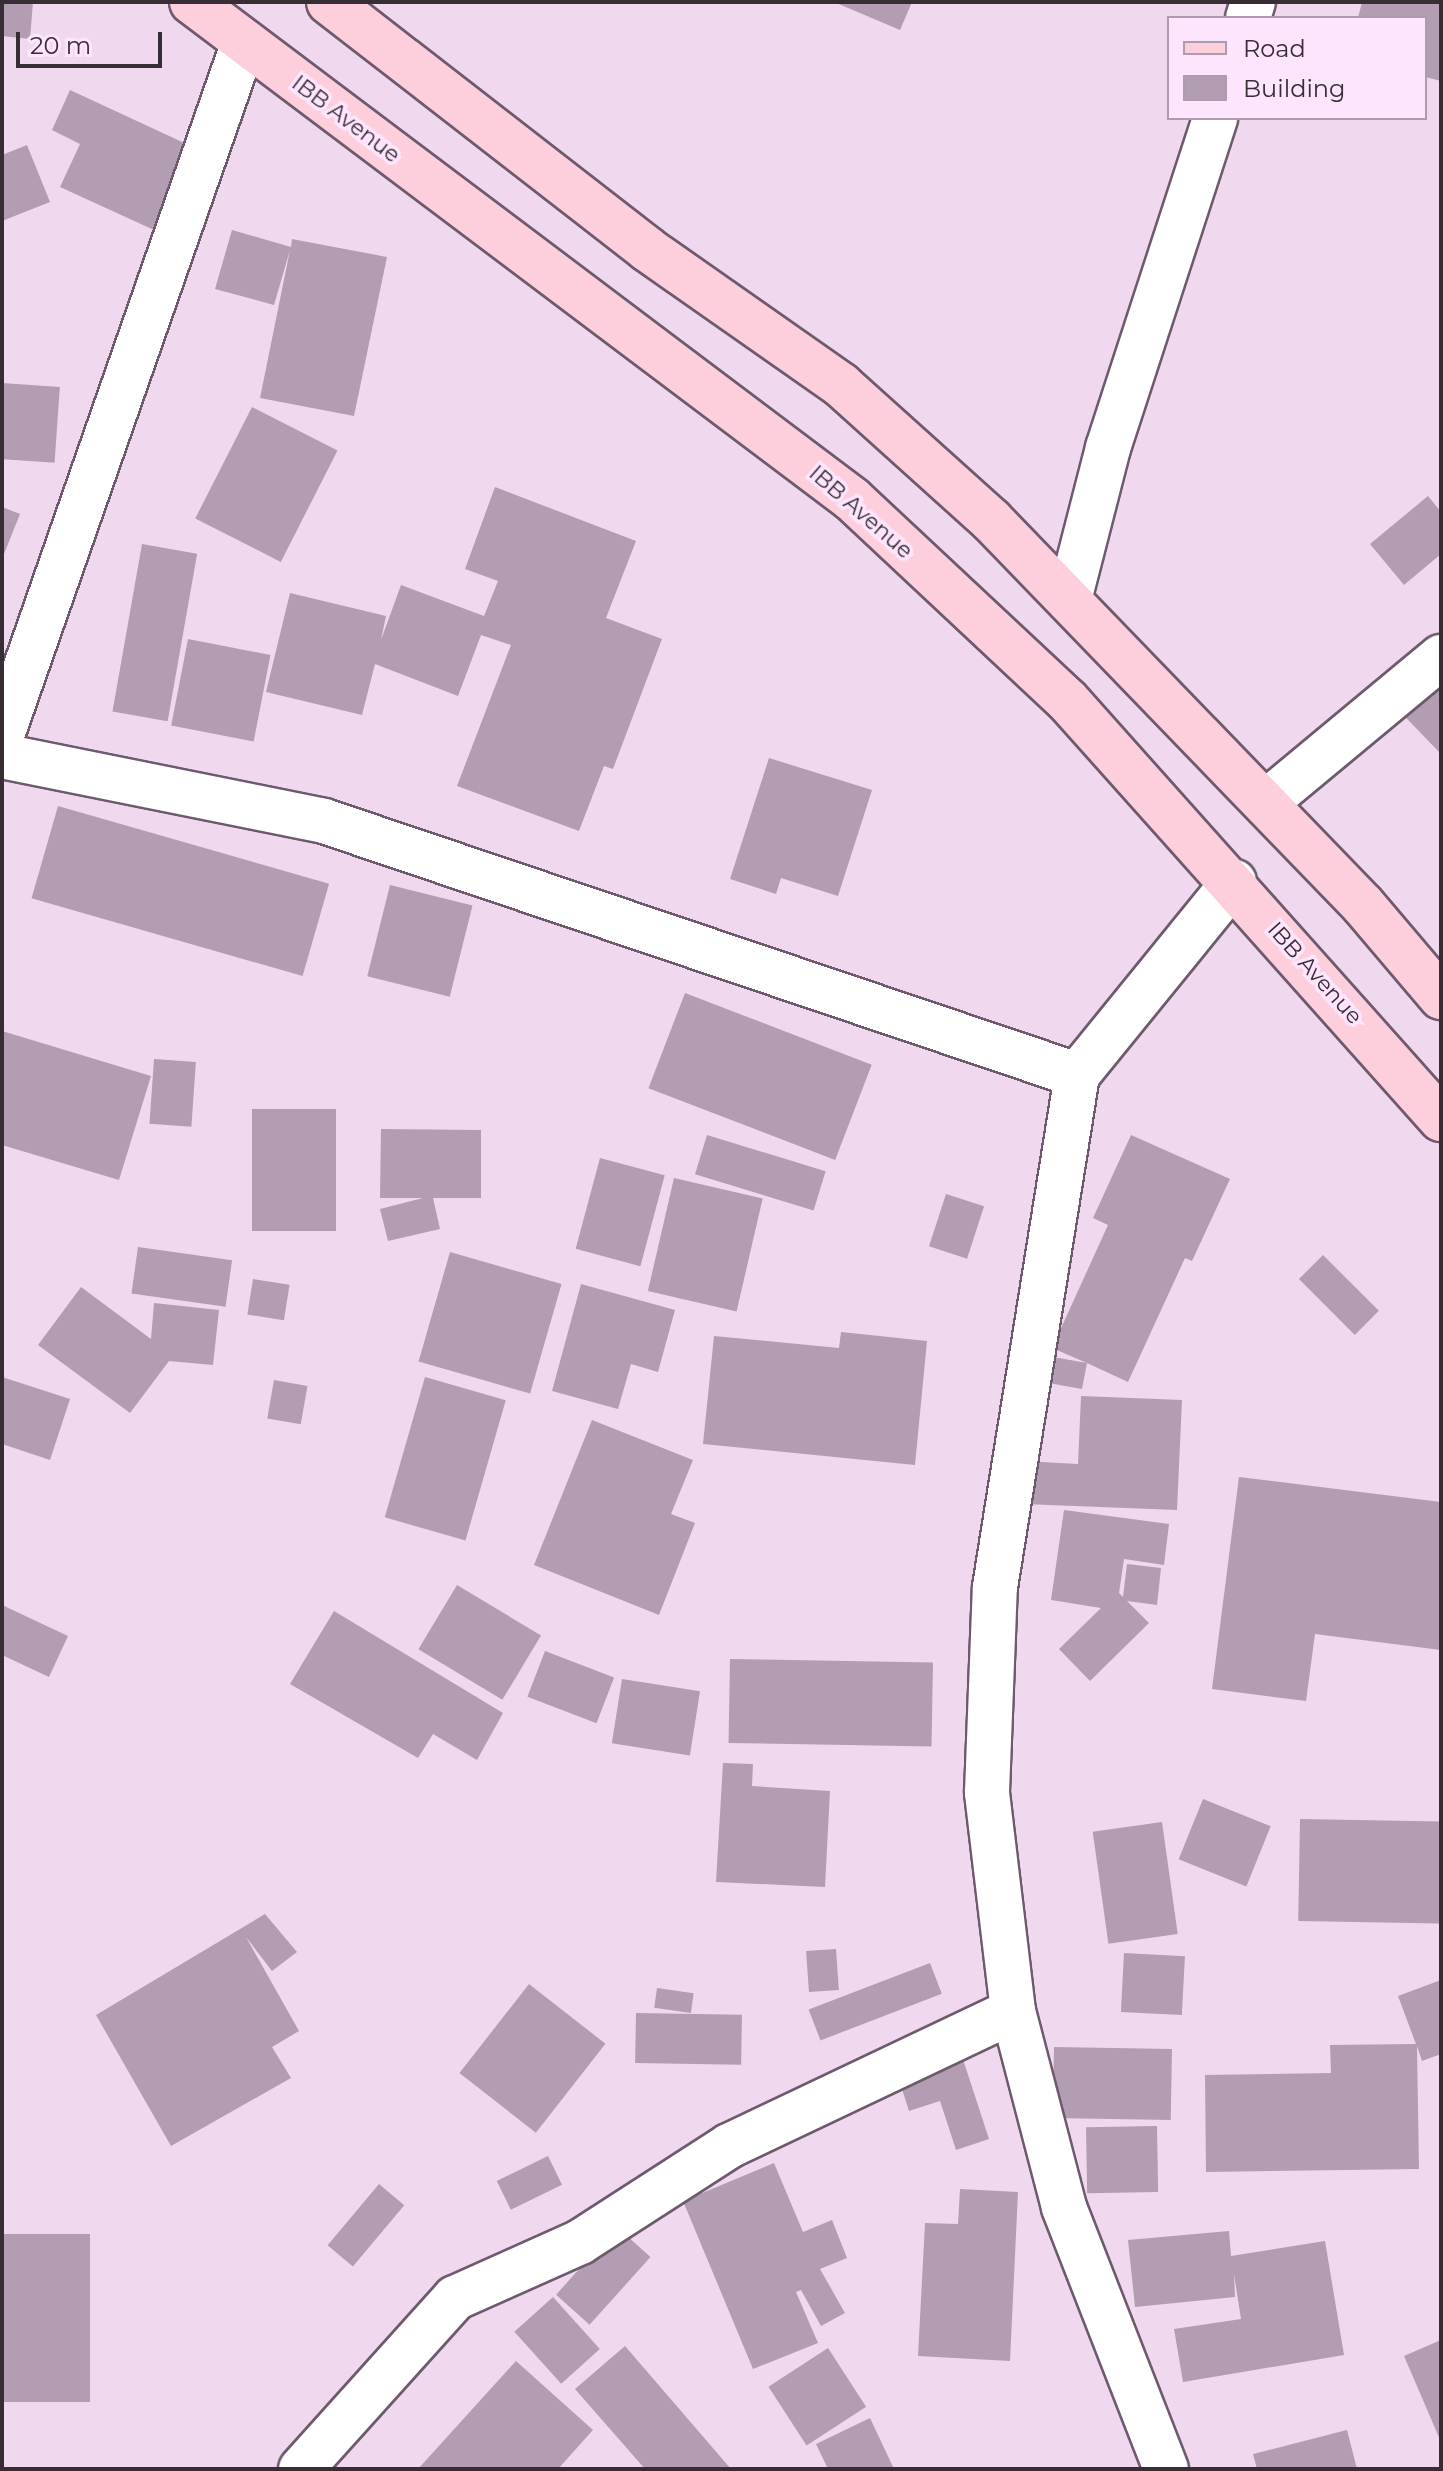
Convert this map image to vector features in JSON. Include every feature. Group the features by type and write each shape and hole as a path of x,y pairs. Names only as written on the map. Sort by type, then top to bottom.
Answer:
{"main road":[{"name":"IBB Avenue","path":"192,2 852,499 1067,700 1234,882 1441,1119"},
{"path":"329,2 647,249 841,385 991,520 1265,803 1441,997"}],"street":[{"path":"2,735 244,42"},
{"path":"1069,600 1108,448 1214,120"},
{"path":"1265,803 1441,657"},
{"path":"2,756 324,821 1077,1075"},
{"path":"1166,2469 1064,2207 1013,2011 987,1792 995,1587 1077,1075 1234,882"},
{"path":"301,2469 455,2298 580,2242 729,2146 1013,2011"}],"building":[{"path":"2,2 33,2 30,39 2,36"},
{"path":"834,2 912,2 900,30"},
{"path":"1362,2 1441,2 1441,81 1427,78 1427,16 1358,16"},
{"path":"70,90 193,147 154,230 60,187 80,144 52,130"},
{"path":"27,145 50,202 2,221 2,155"},
{"path":"232,230 291,247 292,239 387,257 354,416 260,398 290,250 274,305 215,289"},
{"path":"2,383 60,387 55,463 2,459"},
{"path":"252,407 338,451 281,562 195,518"},
{"path":"495,487 636,541 606,618 662,639 613,769 604,766 579,831 457,786 511,645 481,635 458,696 375,664 362,715 266,692 290,593 386,616 381,640 401,585 484,616 498,581 465,569"},
{"path":"1428,496 1441,512 1441,554 1404,585 1370,544"},
{"path":"2,507 20,514 2,559"},
{"path":"142,544 197,554 168,721 112,711"},
{"path":"188,639 270,655 254,741 171,725"},
{"path":"1418,663 1441,687 1441,754 1385,696"},
{"path":"769,758 872,790 838,896 781,878 776,894 730,879"},
{"path":"58,806 329,884 303,976 32,898"},
{"path":"390,885 472,906 450,997 367,976"},
{"path":"685,993 872,1065 835,1160 648,1088"},
{"path":"2,1031 151,1076 119,1180 2,1145"},
{"path":"154,1059 196,1062 191,1127 149,1124"},
{"path":"252,1109 336,1109 336,1231 252,1231"},
{"path":"381,1129 481,1130 481,1198 433,1198 440,1229 388,1241 380,1209 423,1198 380,1198"},
{"path":"707,1135 826,1171 814,1210 695,1174"},
{"path":"1131,1135 1230,1179 1192,1261 1185,1258 1128,1382 1052,1348 1108,1225 1093,1218"},
{"path":"600,1158 665,1175 640,1266 576,1249"},
{"path":"674,1178 763,1198 737,1311 648,1291"},
{"path":"946,1194 984,1206 967,1259 929,1246"},
{"path":"138,1247 232,1260 226,1307 131,1294"},
{"path":"450,1252 562,1284 530,1394 419,1362"},
{"path":"1323,1255 1379,1311 1355,1335 1299,1279"},
{"path":"253,1279 290,1285 284,1320 247,1315"},
{"path":"581,1284 675,1310 658,1372 631,1364 618,1409 552,1391"},
{"path":"81,1287 151,1339 154,1303 219,1310 213,1365 169,1361 130,1413 38,1345"},
{"path":"841,1332 927,1341 915,1465 703,1444 714,1336 839,1348"},
{"path":"1042,1355 1087,1363 1082,1389 1037,1381"},
{"path":"2,1377 70,1399 50,1460 2,1444"},
{"path":"425,1377 506,1400 466,1540 385,1517"},
{"path":"274,1380 307,1386 301,1424 267,1418"},
{"path":"1081,1396 1182,1400 1177,1510 1023,1504 1024,1461 1078,1464"},
{"path":"592,1420 693,1460 671,1514 695,1523 659,1615 534,1565"},
{"path":"1239,1477 1441,1502 1441,1650 1315,1634 1306,1701 1212,1689"},
{"path":"1064,1510 1169,1524 1164,1565 1124,1559 1119,1593 1123,1597 1127,1564 1161,1568 1157,1605 1127,1601 1149,1623 1090,1681 1059,1649 1101,1608 1051,1600"},
{"path":"457,1585 541,1635 502,1700 418,1649"},
{"path":"2,1605 68,1636 49,1677 2,1655"},
{"path":"334,1611 503,1713 477,1760 433,1734 418,1758 290,1684"},
{"path":"545,1651 614,1678 597,1723 527,1697"},
{"path":"730,1659 933,1663 932,1747 729,1743"},
{"path":"622,1679 700,1691 690,1756 612,1743"},
{"path":"723,1763 753,1764 752,1786 830,1791 825,1887 716,1882"},
{"path":"1203,1799 1271,1826 1246,1887 1179,1859"},
{"path":"1300,1819 1441,1821 1439,1923 1298,1921"},
{"path":"1162,1822 1178,1934 1108,1944 1093,1832"},
{"path":"265,1914 297,1952 272,1971 246,1937 299,2031 272,2047 291,2078 171,2146 96,2015"},
{"path":"836,1949 839,1990 809,1992 806,1951"},
{"path":"1124,1953 1185,1956 1182,2015 1121,2012"},
{"path":"930,1963 942,1994 820,2040 809,2010"},
{"path":"1441,1980 1441,2054 1422,2061 1417,2046 1419,2169 1206,2172 1205,2075 1331,2073 1330,2045 1416,2044 1398,1996"},
{"path":"529,1984 605,2044 536,2133 459,2073"},
{"path":"657,1988 694,1993 691,2013 654,2008"},
{"path":"636,2013 742,2015 741,2065 635,2063"},
{"path":"957,2041 989,2139 956,2150 940,2101 909,2111 893,2061"},
{"path":"1054,2047 1172,2049 1171,2120 1053,2118"},
{"path":"1157,2126 1158,2192 1087,2193 1086,2127"},
{"path":"548,2156 562,2185 511,2210 497,2181"},
{"path":"774,2163 803,2232 832,2220 847,2258 820,2269 845,2313 821,2326 801,2290 796,2292 818,2343 753,2369 683,2201"},
{"path":"379,2184 404,2205 353,2266 328,2245"},
{"path":"960,2189 1018,2192 1010,2361 918,2356 925,2223 958,2224"},
{"path":"617,2227 650,2257 590,2325 556,2295"},
{"path":"1229,2231 1231,2256 1325,2241 1344,2355 1183,2382 1174,2329 1241,2319 1234,2274 1235,2297 1135,2307 1128,2240"},
{"path":"2,2234 90,2234 90,2402 2,2402"},
{"path":"553,2297 600,2349 561,2384 514,2332"},
{"path":"1441,2340 1441,2442 1404,2356"},
{"path":"625,2346 731,2469 645,2469 575,2389"},
{"path":"828,2348 866,2407 807,2445 768,2387"},
{"path":"516,2361 593,2430 558,2469 418,2469"},
{"path":"870,2418 894,2469 828,2469 816,2444"},
{"path":"1347,2430 1357,2469 1257,2469 1253,2454"}]}
